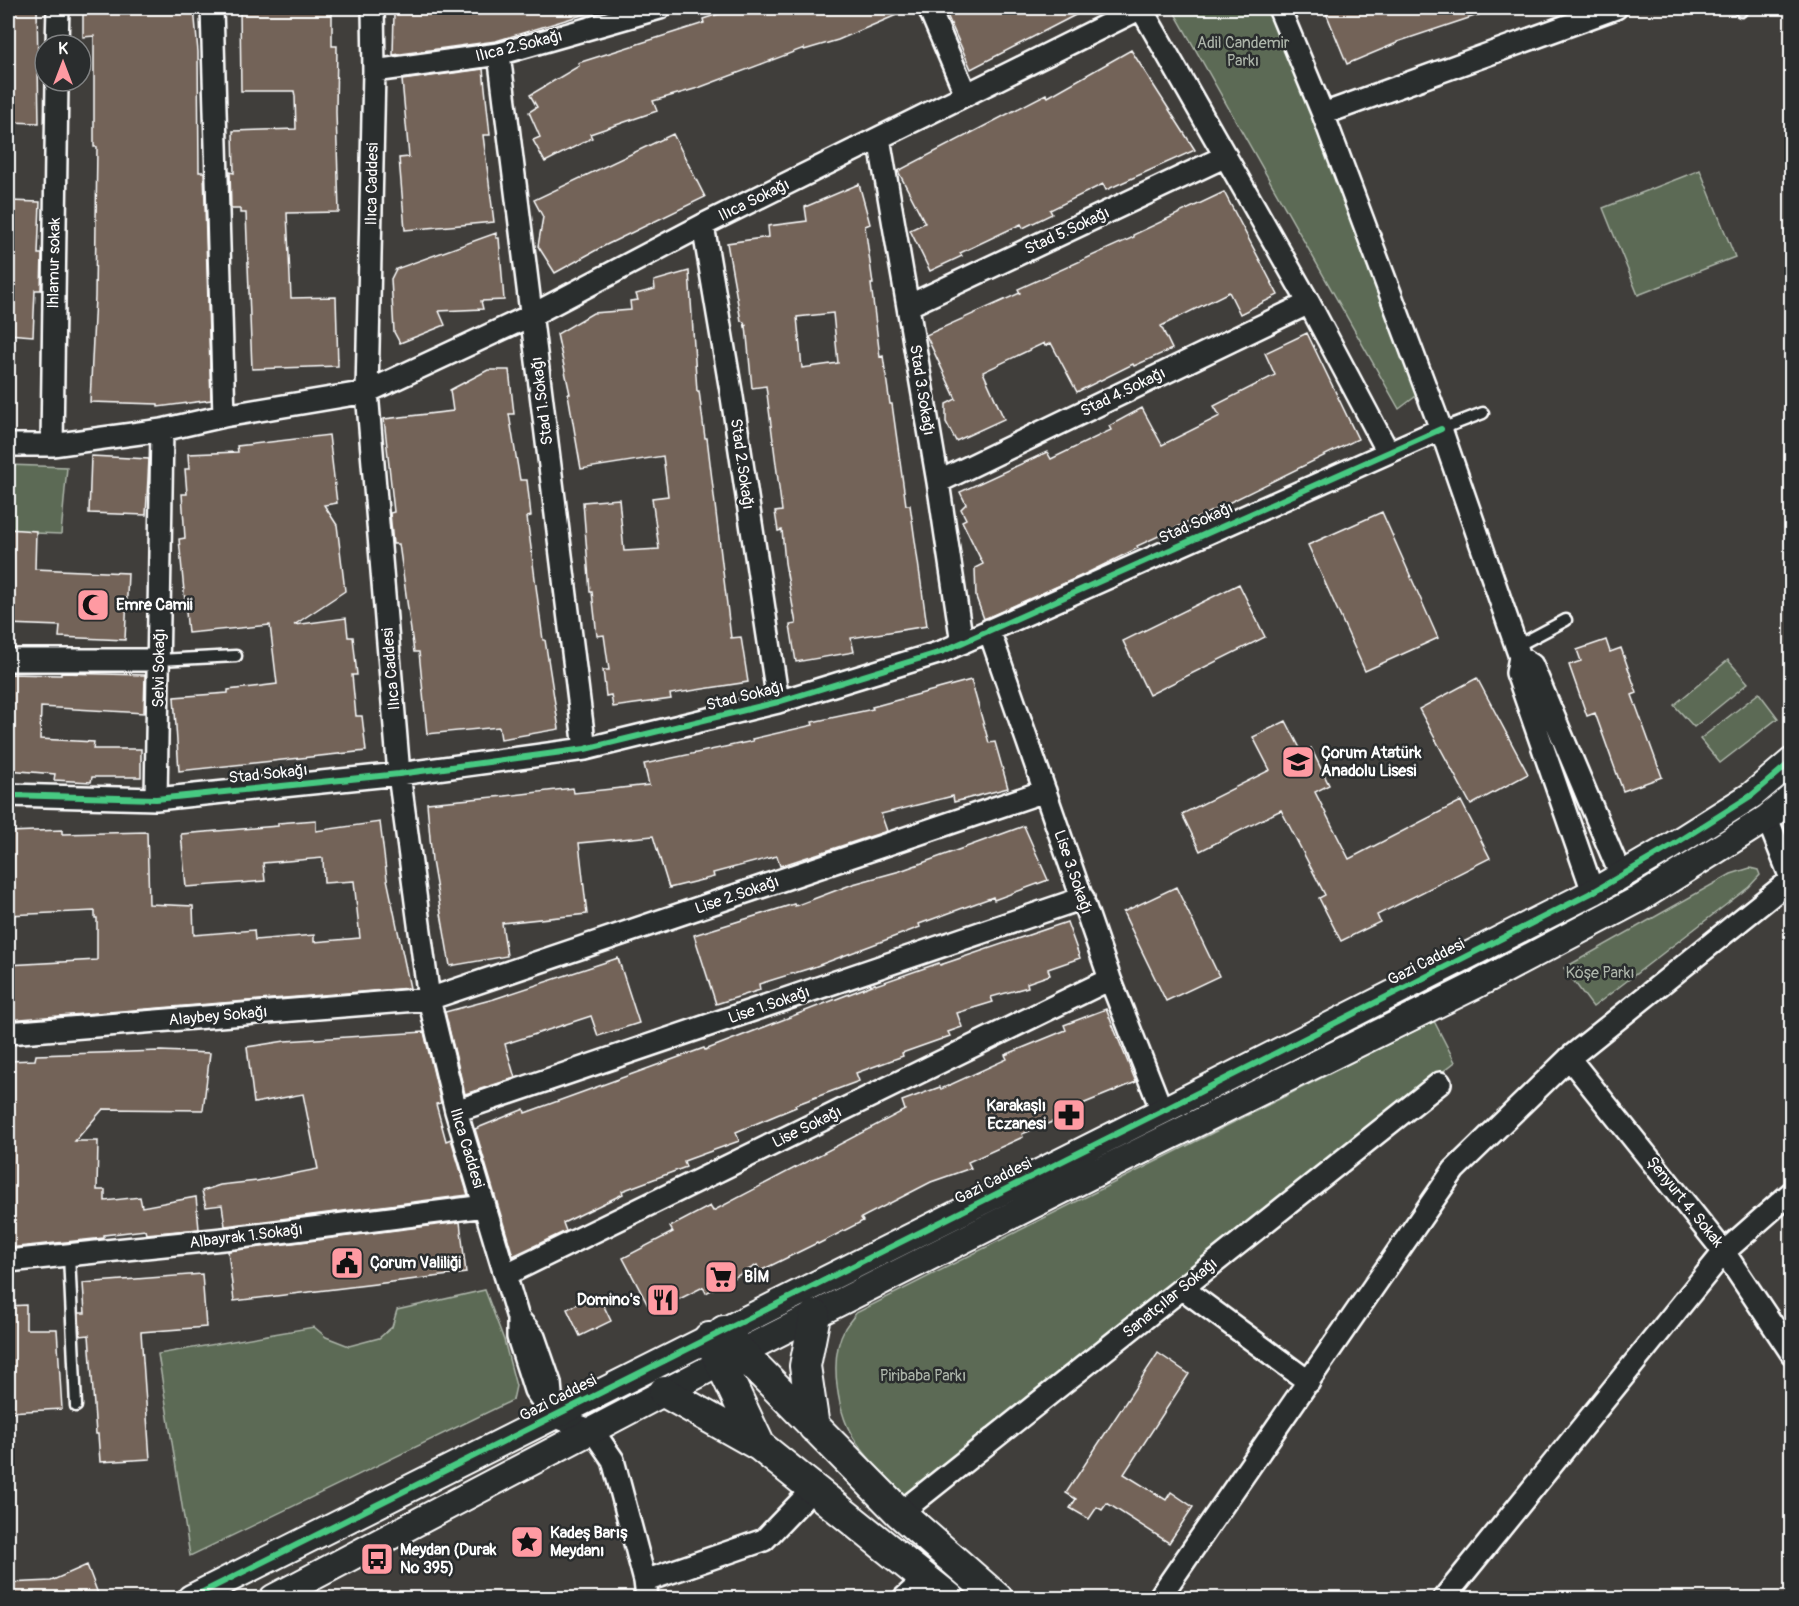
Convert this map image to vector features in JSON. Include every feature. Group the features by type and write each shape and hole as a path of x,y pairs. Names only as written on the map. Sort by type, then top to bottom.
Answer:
{"main road":[{"path":"814,1427 805,1366 815,1315"},
{"path":"724,1346 814,1427 900,1513 997,1599"},
{"path":"724,1346 760,1446"},
{"path":"664,1392 760,1446 812,1490 926,1578 949,1599"}],"street":[{"path":"57,33 58,8"},
{"path":"212,8 224,416"},
{"name":"Ilıca Caddesi","path":"373,8 374,71 367,392 399,774 429,999 456,1112 518,1318 518,1337 535,1390 553,1416"},
{"name":"Ilıca 2.Sokağı","path":"374,71 500,54 660,8"},
{"path":"929,8 966,95"},
{"path":"1141,8 1309,303 1388,452"},
{"name":"Ilıca Sokağı","path":"8,445 52,445 162,430 224,416 367,392 532,315 703,225 1141,8"},
{"path":"1279,8 1323,114 1441,429 1518,652 1517,673 1593,892 1606,916"},
{"path":"1323,114 1616,8"},
{"name":"Stad 1.Sokağı","path":"500,54 585,749"},
{"name":"Ihlamur sokak","path":"52,445 57,93"},
{"name":"Stad 3.Sokağı","path":"879,138 938,482 962,643"},
{"name":"Stad 5.Sokağı","path":"908,306 1226,156"},
{"name":"Stad 2.Sokağı","path":"703,225 732,397 778,702"},
{"name":"Stad 4.Sokağı","path":"938,482 1309,303"},
{"name":"Stad Sokağı","path":"8,795 156,799 399,774 585,749 778,702 941,652 1441,429"},
{"name":"Selvi Sokağı","path":"156,799 162,430"},
{"name":"Lise 3.Sokağı","path":"989,630 1110,978 1162,1112"},
{"path":"1518,652 1532,665 1621,876 1636,901"},
{"path":"8,660 159,660"},
{"name":"Gazi Caddesi","path":"273,1599 664,1392 724,1346 1162,1112 1593,892 1752,795 1791,761"},
{"name":"Lise 2.Sokağı","path":"429,999 1045,791"},
{"path":"1159,1599 1454,1170 1569,1058 1791,880 1767,818 1752,795"},
{"name":"Gazi Caddesi","path":"191,1599 553,1416 724,1346 815,1315 1476,985 1636,901 1767,818 1791,797"},
{"name":"Lise 1.Sokağı","path":"456,1112 1083,898"},
{"name":"Lise Sokağı","path":"505,1275 1110,978"},
{"name":"Alaybey Sokağı","path":"8,1033 429,999"},
{"name":"Şenyurt 4. Sokak","path":"1569,1058 1724,1252 1791,1353"},
{"name":"Sanatçılar Sokağı","path":"900,1513 1440,1083"},
{"path":"1444,1599 1724,1252 1791,1192"},
{"name":"Albayrak 1.Sokağı","path":"8,1261 233,1238 485,1206"},
{"path":"1182,1288 1309,1382"},
{"path":"553,1416 593,1431 613,1460 646,1590 764,1540 812,1490"},
{"path":"904,1599 926,1578"}],"lane":[{"path":"1441,429 1483,413"},
{"path":"1518,652 1566,620"},
{"path":"159,660 236,656"},
{"path":"69,1255 76,1406"}],"green space":[{"name":"Adil Candemir Parkı","path":"1172,8 1269,8 1399,333 1420,393 1399,409"},
{"path":"1700,170 1735,257 1638,295 1603,208"},
{"path":"8,465 67,467 61,534 8,532"},
{"path":"1728,660 1748,683 1694,727 1674,705"},
{"path":"1759,693 1778,718 1720,763 1700,739"},
{"name":"Köşe Parkı","path":"1750,868 1758,870 1760,875 1749,887 1593,1007 1564,968 1731,874"},
{"name":"Piribaba Parkı","path":"1434,1021 1455,1062 906,1499 862,1450 844,1418 837,1387 836,1370 840,1340 845,1328 856,1313"},
{"path":"485,1290 504,1340 516,1386 513,1400 190,1556 158,1354 314,1327 326,1337 349,1346 379,1338 392,1327 397,1310"}],"building":[{"path":"8,8 37,8 37,33 33,33 33,93 38,93 39,123 8,122"},
{"path":"83,8 194,8 198,52 199,172 204,172 211,400 158,407 158,404 90,402 95,297 97,147 94,147 94,36 93,33 83,33"},
{"path":"240,8 332,8 332,46 337,46 339,212 287,213 291,298 336,297 338,366 252,369 246,213 240,213 240,209 231,209 230,172 234,173 233,131 296,129 295,96 294,91 241,91"},
{"path":"416,8 592,8 592,12 496,41 393,55 394,13"},
{"path":"737,8 913,8 838,40 804,50 804,48 698,88 653,101 657,111 590,134 592,138 545,162 533,140 540,137 529,112 537,107 530,95 579,66 578,63 704,23 703,19"},
{"path":"944,8 1089,8 971,69"},
{"path":"1324,8 1486,8 1487,12 1397,42 1347,64"},
{"path":"1131,50 1195,150 1106,190 1103,184 1050,210 1052,214 1023,228 1021,224 960,253 962,256 930,271 910,230 925,223 898,171 1046,94 1048,97"},
{"path":"483,69 490,135 483,135 494,222 405,230 399,158 409,157 402,80"},
{"path":"673,134 705,197 600,248 555,273 538,246 543,217 534,200"},
{"path":"859,184 870,224 865,226 880,357 883,356 890,404 892,404 906,505 910,505 927,626 851,638 854,652 796,662 790,625 796,624 785,563 782,530 778,531 775,512 782,511 766,386 752,388 746,326 741,321 727,243 769,237 768,226 807,221 805,207","holes":["833,313 838,363 802,368 797,317"]},
{"path":"1224,192 1278,295 1240,314 1229,292 1161,326 1172,349 1134,366 1133,364 1077,392 1051,343 1045,346 1044,343 983,372 1004,419 956,441 946,422 946,404 956,399 926,335 1020,293 1018,289 1134,237 1133,235"},
{"path":"8,201 40,202 38,254 42,254 41,290 35,290 33,336 8,334"},
{"path":"496,233 496,238 499,238 504,300 481,301 483,309 439,311 445,325 400,343 394,332 391,279 396,269"},
{"path":"689,271 697,391 699,391 705,438 707,438 731,638 741,637 748,682 670,694 671,699 613,707 611,695 606,696 603,670 609,670 604,635 597,636 592,592 590,592 583,502 619,499 624,551 659,549 652,498 668,496 663,456 581,469 568,394 570,394 557,334 593,313 631,310 630,301 638,300 636,294 655,289 654,281"},
{"path":"1307,333 1358,439 1137,546 1138,548 1083,575 984,619 976,597 975,568 983,564 962,521 966,519 961,509 966,504 960,492 1047,452 1051,459 1111,430 1109,426 1142,408 1162,445 1220,416 1214,406 1275,375 1265,353"},
{"path":"488,370 509,370 514,414 509,414 520,480 527,480 531,516 527,517 543,640 545,640 559,729 501,739 499,727 427,734 419,652 414,652 399,544 393,544 390,513 394,512 384,419 453,411 450,390"},
{"path":"329,435 337,503 324,505 337,525 345,591 294,625 346,618 348,637 353,637 357,675 352,675 356,716 362,716 366,751 179,771 174,697 228,693 228,690 277,684 270,625 188,633 179,539 185,538 182,494 187,494 185,469 189,469 188,454 238,452 237,446"},
{"path":"91,456 149,459 146,515 89,513"},
{"path":"1382,512 1438,638 1365,671 1308,545"},
{"path":"8,529 36,531 35,569 128,573 125,640 59,637 60,626 8,624"},
{"path":"1239,584 1265,637 1149,695 1123,641"},
{"path":"1606,640 1610,652 1621,648 1637,693 1632,695 1662,777 1623,791 1595,713 1587,716 1569,665 1581,661 1577,650"},
{"path":"61,673 145,675 144,713 41,707 40,739 94,742 93,749 141,749 141,777 92,777 91,782 54,780 55,774 8,770 8,674 61,675"},
{"path":"1477,678 1528,774 1471,805 1419,709"},
{"path":"971,680 989,743 995,742 1008,788 954,802 953,796 881,814 887,831 780,866 777,856 713,873 714,877 669,888 653,836 579,843 587,914 502,923 507,956 450,966 432,861 427,803 573,788 574,793 649,785 644,764 753,741 752,739 813,725 812,722 873,709 872,707"},
{"path":"1286,721 1302,752 1311,748 1329,785 1315,792 1349,859 1461,801 1490,858 1377,915 1380,922 1341,941 1319,898 1325,895 1281,810 1200,851 1182,814 1270,770 1253,737"},
{"path":"316,820 316,831 380,822 387,879 410,988 8,1020 8,965 97,960 97,918 95,918 95,911 8,915 8,832 62,830 62,834 147,832 149,904 193,906 194,935 254,930 255,940 314,935 314,942 360,938 354,881 324,883 323,858 263,863 265,881 186,887 181,834 278,826 278,823"},
{"path":"1024,826 1048,880 919,924 920,927 814,967 759,984 760,990 716,1004 694,935 794,904 795,906"},
{"path":"1176,887 1219,976 1166,1001 1123,912"},
{"path":"1067,922 1080,958 1048,969 1050,975 1027,983 1028,987 991,997 993,1002 957,1013 962,1027 948,1032 950,1036 856,1073 859,1081 795,1105 796,1107 736,1132 739,1141 684,1161 686,1167 622,1191 623,1194 563,1223 566,1231 513,1256 475,1129 524,1109 525,1113 704,1048 705,1050 875,984 939,963 940,965"},
{"path":"618,958 639,1023 598,1036 591,1016 505,1044 515,1078 465,1094 445,1012 494,999"},
{"path":"1106,1009 1136,1082 1080,1105 1082,1110 1022,1134 1023,1137 968,1162 971,1168 931,1182 861,1218 863,1221 818,1244 760,1271 757,1265 706,1293 703,1287 652,1313 623,1258 673,1232 670,1227 710,1206 713,1211 905,1110 902,1101 940,1087 941,1089 1007,1059 1005,1055 1066,1030 1064,1025"},
{"path":"424,1032 441,1103 436,1104 440,1119 446,1141 451,1139 468,1195 225,1226 222,1205 206,1207 202,1191 220,1185 257,1181 318,1169 303,1094 254,1103 247,1047 285,1041"},
{"path":"160,1051 210,1053 203,1110 103,1109 75,1141 98,1141 97,1190 105,1190 105,1201 140,1197 142,1207 196,1197 199,1229 146,1234 145,1230 104,1235 104,1238 8,1248 8,1061 35,1060 36,1055"},
{"name":"Çorum Valiliği","path":"460,1222 466,1273 234,1301 228,1251"},
{"path":"202,1274 206,1327 141,1332 150,1459 100,1462 89,1335 80,1336 79,1313 85,1313 83,1283"},
{"path":"598,1294 611,1321 580,1336 567,1309"},
{"path":"26,1305 26,1329 57,1329 62,1409 8,1412 8,1306"},
{"path":"1158,1353 1189,1374 1124,1474 1166,1500 1171,1492 1193,1507 1169,1543 1107,1503 1102,1510 1097,1507 1089,1519 1070,1508 1076,1499 1066,1493"},
{"path":"87,1565 100,1599 8,1599 8,1583 51,1581"}],"cycle path":[{"path":"8,795 156,799 399,774 585,749 778,702 941,652 1441,429"},
{"path":"191,1598 1593,892 1752,795 1792,761"}],"place":[{"name":"Emre Camii","path":"93,605"},
{"name":"Çorum Atatürk Anadolu Lisesi","path":"1298,762"},
{"name":"Karakaşlı Eczanesi","path":"1069,1115"},
{"name":"Çorum Valiliği","path":"347,1263"},
{"name":"BİM","path":"721,1277"},
{"name":"Domino's","path":"663,1300"},
{"name":"Kadeş Barış Meydanı","path":"527,1542"},
{"name":"Meydan (Durak No 395)","path":"377,1559"}]}
